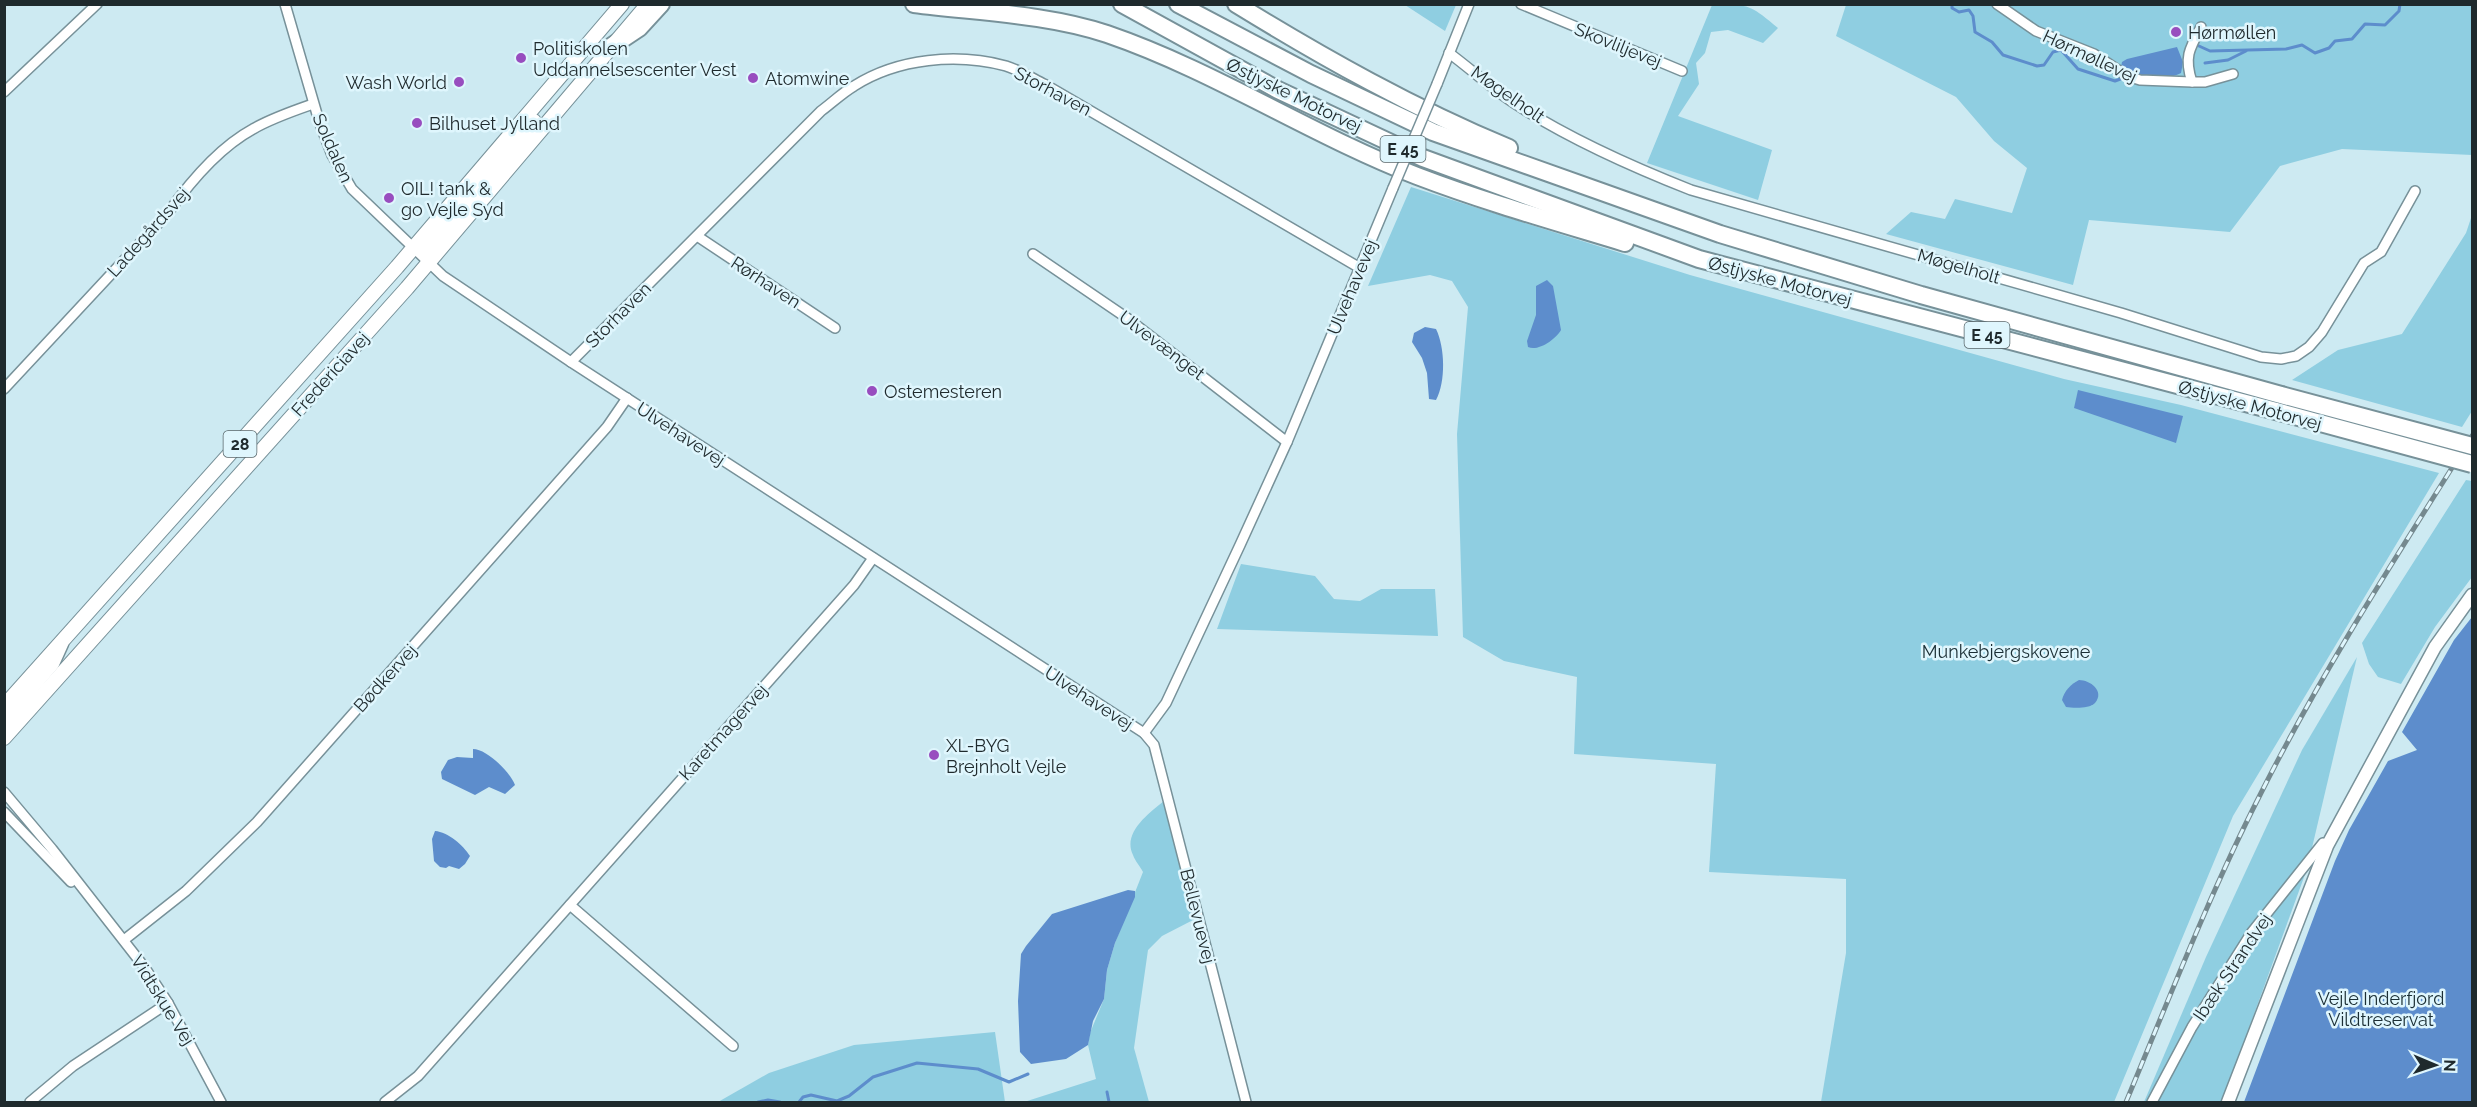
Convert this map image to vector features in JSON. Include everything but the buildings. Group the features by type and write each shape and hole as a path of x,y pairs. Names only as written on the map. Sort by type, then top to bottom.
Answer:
{"highway":[{"path":"612,46 639,28 661,4"},
{"path":"914,4 1045,20 1106,34 1195,71 1281,114 1417,176 1676,258 1699,259"},
{"name":"Østjyske Motorvej","path":"1122,4 1278,90 1423,158 1699,259 2472,464"},
{"name":"Østjyske Motorvej","path":"1178,4 1311,74 1433,132 1720,234 1921,295 2472,446"},
{"path":"1236,4 1293,39 1401,99 1545,163 1602,192"}],"main road":[{"name":"Fredericiavej","path":"4,706 412,249 622,4"},
{"name":"Fredericiavej","path":"4,738 428,263 648,4"},
{"path":"428,263 427,248 584,61 602,27"},
{"path":"313,393 414,265 412,249"}],"street":[{"path":"4,92 97,4"},
{"name":"Soldalen","path":"285,4 313,104 332,155 352,189 428,263"},
{"name":"Ulvehavevej","path":"428,263 451,283 571,362 1144,733 1167,703 1287,442 1469,4"},
{"name":"Skovliljevej","path":"1521,4 1682,71"},
{"name":"Hørmøllevej","path":"1997,4 2036,31 2094,54 2127,76 2140,80 2205,82 2232,74"},
{"path":"2192,82 2188,69 2188,49 2201,27"},
{"name":"Møgelholt","path":"1449,53 1513,103 1562,131 1641,171 1691,190 2121,314 2261,357 2296,356 2322,332 2364,263 2381,252 2415,191"},
{"name":"Storhaven","path":"571,362 821,111 854,85 880,72 908,64 936,60 973,60 1008,67 1044,84 1360,268"},
{"name":"Ladegårdsvej","path":"4,389 168,213 183,192 227,147 251,130 313,104"},
{"name":"Rørhaven","path":"697,236 835,328"},
{"name":"Ulvevænget","path":"1033,254 1127,318 1287,442"},
{"name":"Bødkervej","path":"124,940 186,891 257,822 607,427 627,398"},
{"name":"Karetmagervej","path":"385,1102 418,1076 854,585 873,558"},
{"name":"Ibæk Strandvej","path":"2228,1102 2327,846 2435,646 2472,595"},
{"path":"4,721 53,664 65,638"},
{"name":"Bellevuevej","path":"1144,733 1154,745 1246,1102"},
{"name":"Vidtskue Vej","path":"4,792 52,849 94,905"},
{"name":"Vidtskue Vej","path":"4,812 94,905 124,940 168,1003 221,1102"},
{"name":"Ibæk Strandvej","path":"2152,1102 2192,1026 2252,932 2323,843 2327,846"},
{"path":"570,905 734,1046"},
{"path":"30,1102 73,1066 168,1003"}],"green space":[{"path":"1405,5 1456,5 1445,31"},
{"path":"1712,5 1748,7 1778,28 1763,43 1728,30 1711,32 1705,53 1696,63 1699,84 1678,116 1772,150 1758,200 1647,163"},
{"path":"1846,5 2472,5 2472,155 2342,149 2280,166 2230,232 2089,220 2073,285 1886,234 1911,212 1945,219 1955,199 2012,213 2027,168 1994,141 1956,97 1836,36"},
{"name":"Munkebjergskovene","path":"1411,187 1690,275 2064,379 2181,405 2439,473 2233,816 2114,1102 1821,1102 1846,953 1846,879 1709,872 1716,764 1574,754 1577,677 1504,661 1463,637 1457,434 1468,307 1452,281 1430,275 1368,286"},
{"path":"2472,215 2472,411 2462,427 2292,380 2338,350 2402,334 2466,233"},
{"path":"2466,480 2472,481 2472,577 2435,627 2401,684 2378,677 2369,664 2362,643"},
{"path":"1241,564 1315,576 1334,599 1360,601 1381,589 1435,589 1438,636 1217,629"},
{"path":"2357,657 2307,869 2222,1102 2144,1102 2206,957 2302,750"},
{"path":"1164,801 1195,919 1162,936 1148,950 1134,1048 1149,1102 1024,1102 1096,1079 1088,1045 1090,1033 1104,999 1107,970 1115,943 1143,872 1133,855 1131,839 1139,824"},
{"path":"995,1032 1005,1102 718,1102 769,1073 854,1045"}],"water":[{"path":"2177,47 2183,62 2181,73 2159,78 2134,74 2121,67 2122,62 2127,59"},
{"path":"1547,280 1553,286 1561,330 1546,344 1537,348 1528,347 1527,341 1536,315 1536,286"},
{"path":"1425,327 1436,329 1441,345 1443,374 1436,400 1429,399 1427,373 1422,358 1412,342 1414,333"},
{"path":"2078,390 2183,416 2176,443 2074,408"},
{"name":"Vejle Inderfjord Vildtreservat","path":"2472,617 2472,1102 2244,1102 2335,861 2349,830 2388,761 2417,750 2402,732 2454,640"},
{"path":"2079,680 2095,687 2098,699 2089,706 2066,707 2062,700 2064,694"},
{"path":"473,749 485,753 497,762 515,785 505,794 489,787 475,795 442,779 441,772 448,760 457,757 473,758"},
{"path":"435,831 455,840 470,856 459,869 449,866 440,867 434,861 432,839"},
{"path":"1128,890 1135,891 1135,897 1115,943 1107,970 1104,999 1093,1021 1088,1045 1066,1059 1031,1064 1020,1052 1018,1001 1021,954 1052,914"}],"waterway":[{"path":"1952,4 1952,8 1959,12 1969,10 1973,16 1975,32 1992,42 2003,55 2037,66 2044,65 2053,52 2061,50 2078,69 2115,81 2123,78"},
{"path":"2199,46 2210,51 2286,49 2302,45 2315,53 2329,48 2335,41 2352,39 2365,24 2385,25 2399,11 2400,4"},
{"path":"2205,63 2228,60 2246,51"},
{"path":"799,1102 803,1097 811,1095 837,1101 849,1096 873,1077 917,1063 978,1069 1009,1082 1028,1074"},
{"path":"1107,1092 1109,1102"},
{"path":"758,1102 768,1100 780,1102"}],"railway":[{"path":"2126,1102 2190,947 2260,795 2309,703 2362,613 2472,436"}],"place":[{"name":"Hørmøllen","path":"2176,32"},
{"name":"Politiskolen Uddannelsescenter Vest","path":"521,58"},
{"name":"Atomwine","path":"753,78"},
{"name":"Wash World","path":"459,82"},
{"name":"Bilhuset Jylland","path":"417,123"},
{"name":"OIL! tank & go Vejle Syd","path":"389,198"},
{"name":"Ostemesteren","path":"872,391"},
{"name":"XL-BYG Brejnholt Vejle","path":"934,755"}]}
